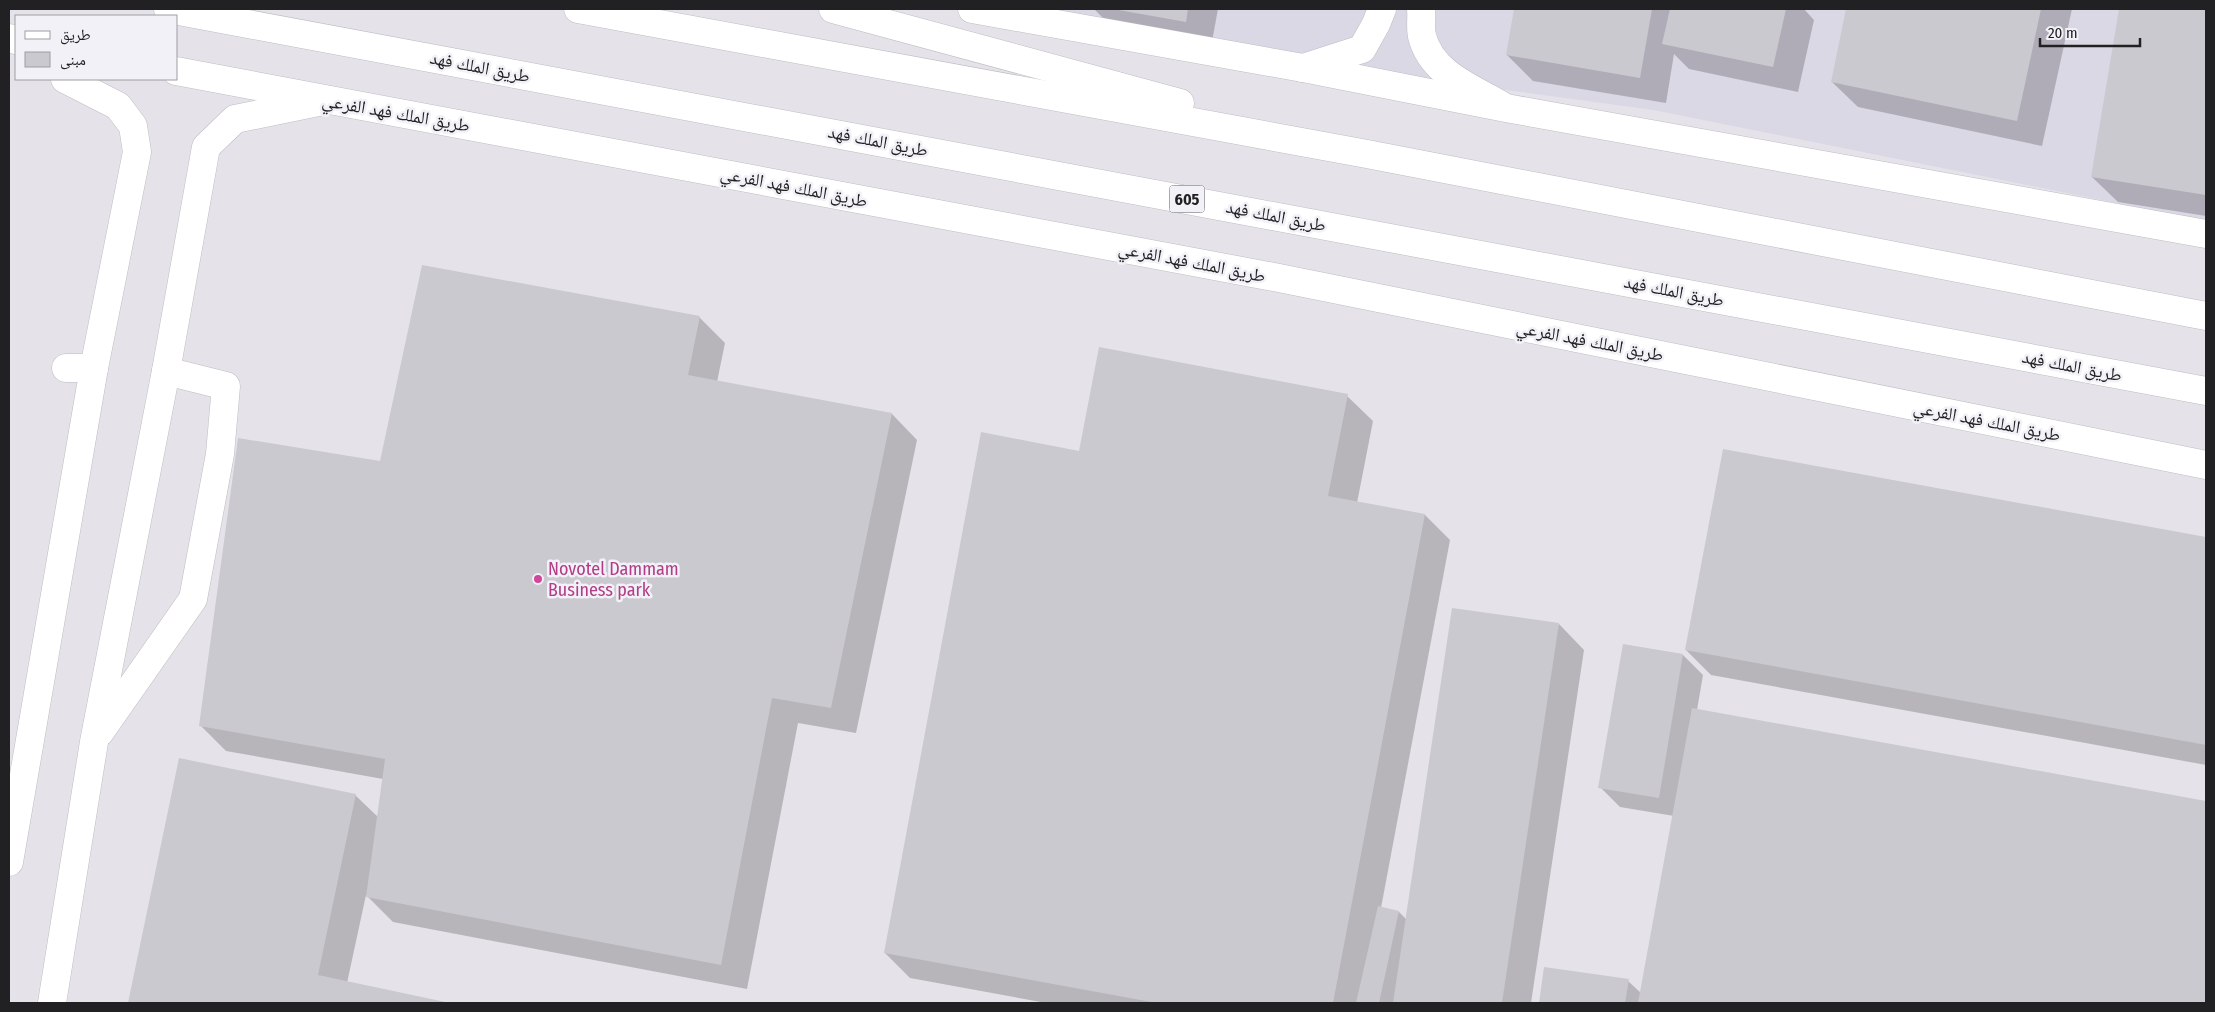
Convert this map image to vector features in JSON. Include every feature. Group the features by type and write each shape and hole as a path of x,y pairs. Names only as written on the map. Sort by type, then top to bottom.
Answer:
{"main road":[{"name":"طريق الملك فهد","path":"168,9 2206,391"},
{"path":"578,9 1367,154 2206,316"},
{"path":"833,9 1367,154"},
{"path":"972,9 1303,68 1506,108 2206,234"},
{"path":"1303,68 1362,49 1382,9"},
{"path":"1421,9 1422,34 1429,56 1445,73 1506,108"},
{"name":"طريق الملك فهد الفرعي","path":"178,71 1279,278 2206,466"},
{"path":"9,862 94,368 137,152 133,126 118,106 67,80"},
{"path":"52,1003 94,742 166,370 206,147 235,119 328,100"},
{"path":"66,368 94,368"},
{"path":"94,742 193,598 220,454 226,386 166,370"}],"shaded area":[{"path":"1022,9 2206,9 2206,221 1653,110 1358,70"}],"building":[{"path":"1113,9 1188,9 1186,22"},
{"path":"1514,9 1652,9 1640,78 1506,55"},
{"path":"1670,9 1786,9 1773,67 1662,44"},
{"path":"1846,9 2041,9 2017,121 1831,82"},
{"path":"2119,9 2206,9 2206,195 2091,177"},
{"name":"Novotel Dammam Business park","path":"422,265 700,316 688,375 892,413 831,708 772,698 721,965 366,897 385,759 199,726 238,438 380,461"},
{"path":"1099,347 1348,394 1328,496 1425,514 1333,1003 1157,1003 884,953 981,432 1079,451"},
{"path":"1723,449 2206,537 2206,745 1685,650"},
{"path":"1452,608 1559,623 1502,1003 1393,1003"},
{"path":"1623,644 1683,654 1659,798 1598,788"},
{"path":"1692,708 2206,801 2206,1003 1638,1003"},
{"path":"179,758 356,794 318,975 450,1003 128,1003"},
{"path":"1378,906 1399,911 1379,1003 1356,1003"},
{"path":"1544,967 1629,979 1625,1003 1539,1003"}],"place":[{"name":"Novotel Dammam Business park","path":"538,579"}]}
